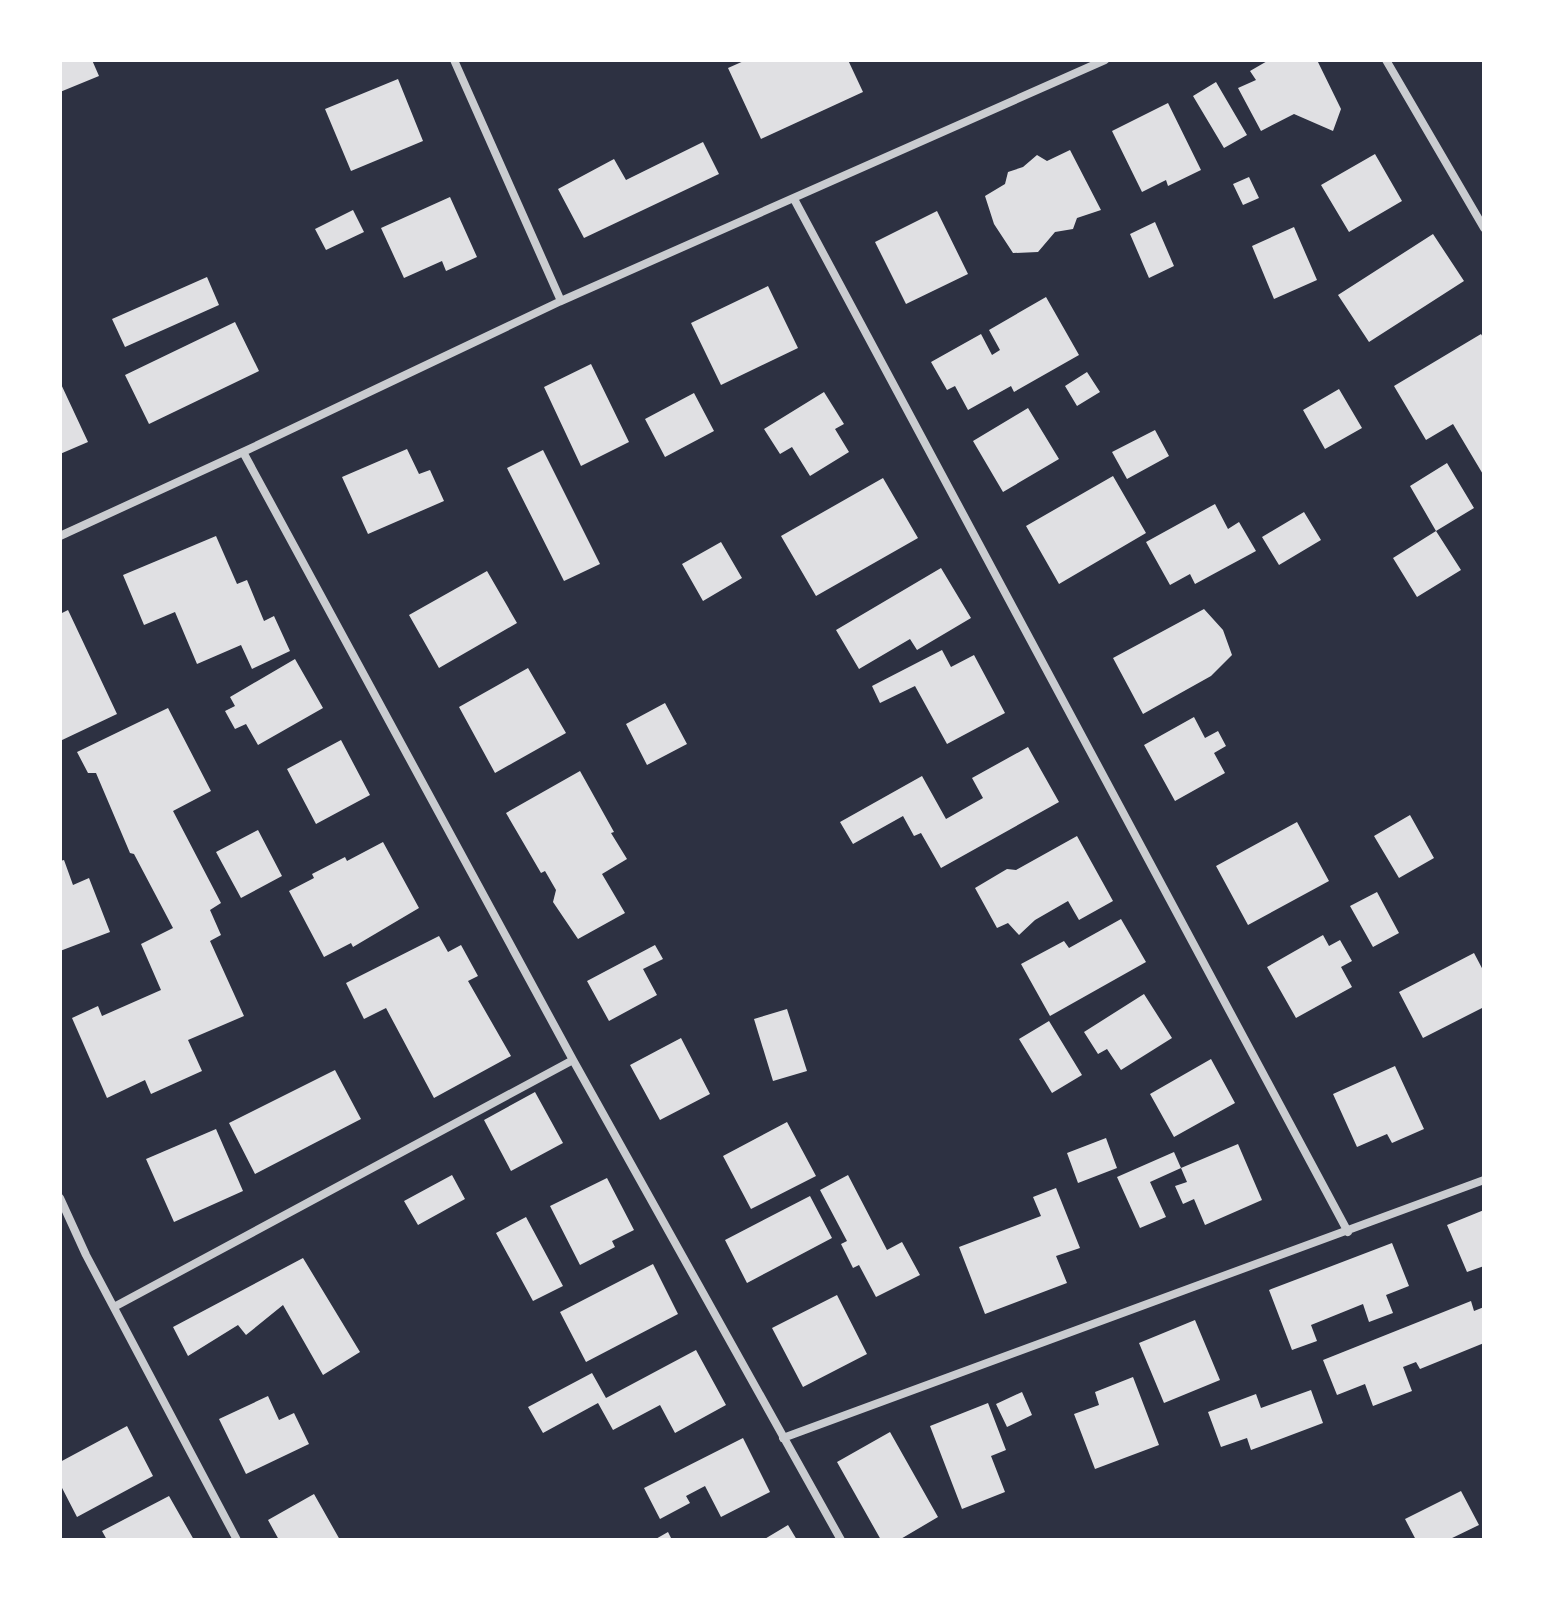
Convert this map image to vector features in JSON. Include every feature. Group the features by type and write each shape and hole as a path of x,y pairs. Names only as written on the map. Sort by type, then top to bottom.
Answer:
{"street":[{"path":"454,60 561,301"},
{"path":"60,536 561,301 1105,60"},
{"path":"1386,60 1484,228"},
{"path":"794,199 1348,1232"},
{"path":"243,452 573,1060 841,1540"},
{"path":"114,1307 573,1060"},
{"path":"783,1438 1484,1180"},
{"path":"60,1198 86,1255 237,1540"}],"building":[{"path":"60,60 92,60 99,76 60,92"},
{"path":"746,60 848,60 863,92 761,139 728,68"},
{"path":"1269,60 1317,60 1341,109 1333,131 1294,114 1261,131 1238,88 1256,80 1250,71"},
{"path":"398,79 423,141 351,171 325,109"},
{"path":"1216,82 1247,135 1224,148 1193,96"},
{"path":"1168,103 1201,170 1168,186 1166,180 1142,192 1112,131"},
{"path":"703,142 719,174 584,238 558,189 614,159 626,180"},
{"path":"1070,150 1101,210 1077,218 1073,229 1055,232 1038,252 1013,253 994,224 985,196 1005,184 1008,172 1023,167 1037,155 1047,161"},
{"path":"1375,154 1402,201 1349,232 1321,185"},
{"path":"1249,177 1259,198 1243,205 1233,184"},
{"path":"450,197 477,257 446,271 442,261 404,278 381,228"},
{"path":"353,210 364,232 326,250 315,229"},
{"path":"937,211 968,274 906,304 875,242"},
{"path":"1155,222 1174,266 1149,278 1130,234"},
{"path":"1294,227 1317,280 1274,299 1252,246"},
{"path":"1433,234 1464,281 1369,342 1338,295"},
{"path":"207,277 219,305 125,347 112,319"},
{"path":"768,286 798,348 721,385 691,323"},
{"path":"1046,297 1079,355 1014,392 1011,386 968,410 955,386 947,390 931,362 981,334 992,355 1000,350 989,330"},
{"path":"235,322 259,371 149,424 125,375"},
{"path":"1481,334 1484,339 1484,476 1453,424 1426,440 1394,386"},
{"path":"591,364 629,442 581,466 544,387"},
{"path":"1087,372 1100,392 1077,406 1065,386"},
{"path":"60,382 88,442 60,454"},
{"path":"1339,389 1362,428 1325,449 1303,410"},
{"path":"824,392 844,424 835,429 849,452 810,476 792,447 780,454 764,429"},
{"path":"694,393 714,431 665,457 645,419"},
{"path":"1028,408 1059,459 1003,492 973,441"},
{"path":"1155,430 1169,456 1127,479 1112,452"},
{"path":"407,449 419,474 430,470 444,501 368,534 342,477"},
{"path":"543,450 600,564 564,581 507,468"},
{"path":"1447,463 1474,508 1436,531 1410,486"},
{"path":"1113,476 1146,533 1059,584 1026,526"},
{"path":"883,478 918,538 816,596 781,536"},
{"path":"1215,504 1228,529 1239,522 1256,551 1195,584 1190,574 1170,585 1146,542"},
{"path":"1304,512 1321,540 1279,565 1262,537"},
{"path":"1436,531 1461,570 1417,597 1393,558"},
{"path":"216,536 237,584 247,580 264,621 274,616 290,651 252,669 241,645 197,664 175,612 144,625 123,575"},
{"path":"721,542 742,578 703,601 682,564"},
{"path":"941,568 971,618 917,650 910,639 859,669 836,630"},
{"path":"487,571 517,623 439,668 409,615"},
{"path":"1204,609 1223,630 1232,655 1211,676 1143,714 1113,658"},
{"path":"68,610 117,714 60,741 60,614"},
{"path":"942,650 951,667 974,655 1005,713 947,744 915,686 880,703 872,686"},
{"path":"295,659 323,708 258,745 246,724 235,729 225,711 235,706 230,697"},
{"path":"528,668 566,733 495,773 459,707"},
{"path":"665,703 687,744 647,765 626,724"},
{"path":"168,708 211,791 173,811 221,903 210,910 221,935 210,941 244,1016 188,1040 202,1071 151,1094 145,1080 107,1098 72,1018 98,1006 102,1016 161,990 141,944 173,928 134,854 130,853 96,773 88,773 77,752"},
{"path":"1194,717 1205,738 1218,731 1226,746 1214,753 1225,773 1175,801 1144,745"},
{"path":"341,740 370,795 316,824 287,769"},
{"path":"1028,747 1059,802 941,868 921,833 914,836 903,816 853,844 840,822 922,776 946,819 983,798 972,778"},
{"path":"580,771 627,859 602,874 625,913 578,939 553,902 556,890 545,871 541,873 506,813"},
{"path":"1410,815 1434,858 1399,878 1374,836"},
{"path":"1297,822 1329,881 1248,925 1216,866"},
{"path":"258,830 282,876 241,898 216,852"},
{"path":"1077,836 1113,901 1079,920 1068,901 1035,920 1019,935 1008,923 997,928 975,888 1007,869 1016,870"},
{"path":"383,842 419,908 353,947 351,943 324,957 289,891 314,878 312,874 345,857 347,861"},
{"path":"64,860 73,885 89,878 110,932 60,951 60,861"},
{"path":"1377,892 1399,933 1373,947 1350,906"},
{"path":"1121,919 1146,962 1050,1016 1021,964 1064,941 1069,948"},
{"path":"1323,935 1329,946 1340,940 1352,961 1341,967 1352,987 1296,1018 1267,967"},
{"path":"439,936 448,952 461,945 478,976 468,981 511,1056 434,1098 386,1008 364,1019 346,983"},
{"path":"655,945 663,959 643,969 657,995 609,1021 587,981"},
{"path":"1474,953 1484,972 1484,1007 1423,1038 1399,992"},
{"path":"1144,994 1172,1038 1121,1070 1107,1049 1098,1054 1084,1032"},
{"path":"787,1009 807,1071 773,1081 754,1019"},
{"path":"1049,1021 1082,1075 1052,1093 1019,1039"},
{"path":"681,1038 710,1094 660,1120 630,1065"},
{"path":"1211,1059 1235,1103 1174,1137 1150,1094"},
{"path":"1395,1066 1424,1129 1392,1143 1387,1134 1357,1147 1333,1094"},
{"path":"335,1070 361,1119 255,1174 229,1123"},
{"path":"535,1092 563,1143 511,1171 484,1120"},
{"path":"787,1122 816,1176 751,1209 723,1156"},
{"path":"216,1129 243,1191 174,1222 146,1159"},
{"path":"1106,1138 1117,1168 1078,1183 1067,1153"},
{"path":"1238,1144 1262,1200 1205,1225 1194,1199 1183,1204 1175,1186 1187,1182 1181,1168"},
{"path":"1174,1152 1181,1168 1150,1182 1166,1217 1140,1228 1117,1177"},
{"path":"452,1175 465,1199 418,1225 404,1201"},
{"path":"848,1175 887,1250 902,1242 920,1275 876,1297 859,1265 853,1268 841,1244 847,1241 820,1190"},
{"path":"607,1178 634,1230 612,1241 615,1247 580,1265 550,1206"},
{"path":"1056,1188 1080,1248 1056,1256 1067,1283 985,1314 959,1247 1041,1216 1033,1197"},
{"path":"810,1196 832,1238 747,1283 725,1240"},
{"path":"1484,1210 1484,1266 1467,1272 1447,1225"},
{"path":"526,1217 563,1286 533,1301 496,1233"},
{"path":"1392,1243 1409,1286 1386,1295 1393,1313 1369,1322 1363,1304 1311,1325 1317,1341 1292,1350 1269,1290"},
{"path":"303,1258 360,1352 323,1375 283,1305 246,1335 238,1325 188,1356 173,1327"},
{"path":"653,1264 678,1314 586,1362 560,1312"},
{"path":"837,1295 867,1354 803,1387 772,1328"},
{"path":"1471,1301 1474,1311 1484,1307 1484,1343 1420,1369 1416,1362 1403,1367 1412,1391 1373,1406 1365,1384 1337,1395 1323,1360"},
{"path":"1195,1320 1220,1380 1164,1403 1139,1343"},
{"path":"696,1350 726,1405 675,1433 660,1405 613,1430 598,1403 543,1433 528,1407 592,1373 606,1398"},
{"path":"1133,1377 1159,1445 1095,1469 1074,1414 1099,1405 1095,1392"},
{"path":"1311,1390 1323,1423 1251,1450 1247,1438 1221,1447 1208,1412 1256,1394 1261,1408"},
{"path":"1022,1392 1032,1415 1007,1427 996,1404"},
{"path":"268,1396 279,1420 294,1413 309,1444 246,1474 219,1419"},
{"path":"988,1403 1006,1450 991,1456 1005,1492 962,1509 930,1426"},
{"path":"127,1426 153,1476 77,1517 60,1484 60,1462"},
{"path":"890,1432 938,1517 899,1540 881,1540 837,1462"},
{"path":"743,1438 770,1492 721,1517 705,1486 686,1496 690,1503 660,1519 644,1488"},
{"path":"1461,1491 1479,1525 1448,1540 1416,1540 1405,1519"},
{"path":"314,1494 340,1540 279,1540 268,1520"},
{"path":"169,1496 194,1540 107,1540 102,1531"},
{"path":"788,1525 797,1540 763,1540"},
{"path":"668,1532 672,1540 654,1540"}]}
